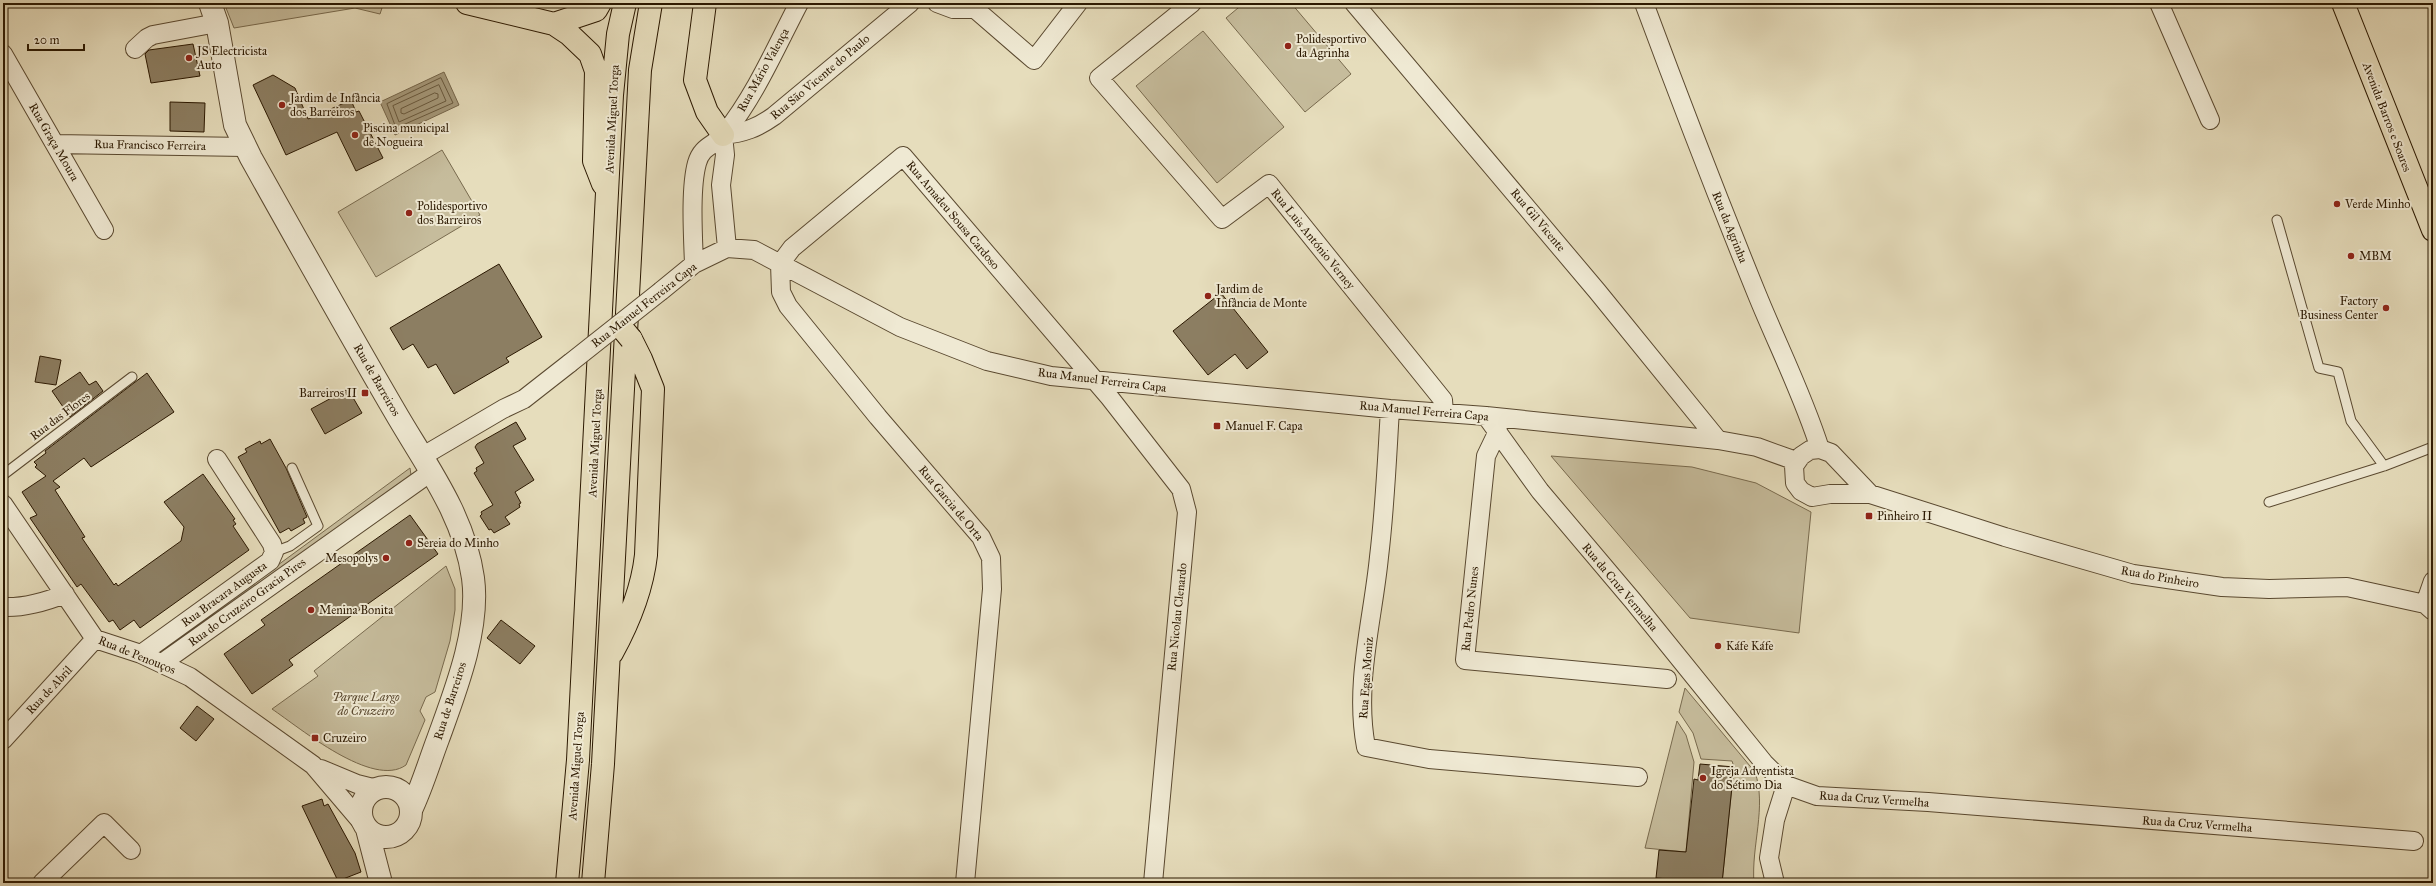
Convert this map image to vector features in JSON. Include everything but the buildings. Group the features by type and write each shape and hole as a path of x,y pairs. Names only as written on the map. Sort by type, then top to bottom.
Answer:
{"main road":[{"path":"467,3 554,24 569,34 590,54 596,71 594,161 607,206"},
{"path":"554,24 596,10 600,3"},
{"name":"Avenida Miguel Torga","path":"567,883 578,760 614,70 618,34 625,3"},
{"path":"593,883 609,660 640,70 651,3"},
{"path":"705,3 695,80 707,112 724,135"},
{"name":"Avenida Barros e Soares","path":"2343,3 2433,230"},
{"path":"609,660 636,604 644,577 646,555 653,390 642,359 624,330"}],"street":[{"name":"Rua de Barreiros","path":"210,3 217,23 235,125 245,147 394,410 427,464 464,538 473,580 472,621 462,673 411,810"},
{"name":"Rua Mário Valença","path":"724,135 743,108 799,3"},
{"name":"Rua São Vicente do Paulo","path":"724,135 743,133 758,128 910,3"},
{"path":"937,3 953,9 977,6 1034,60 1078,3"},
{"name":"Rua Luis António Verney","path":"1192,3 1100,78 1222,219 1269,184 1443,400 1444,413"},
{"name":"Rua Gil Vicente","path":"1354,3 1597,291 1718,440"},
{"name":"Rua da Agrinha","path":"1644,3 1735,240 1784,362 1809,413 1820,449"},
{"path":"2159,3 2210,120"},
{"path":"135,49 147,38 217,23"},
{"name":"Rua Graça Moura","path":"3,54 104,230"},
{"path":"724,135 725,155 721,185 727,248"},
{"path":"694,264 692,234 697,163 703,149 724,135"},
{"name":"Rua Francisco Ferreira","path":"54,144 245,147"},
{"name":"Rua Amadeu Sousa Cardoso","path":"780,264 792,248 903,156 1095,380"},
{"name":"Rua Manuel Ferreira Capa","path":"427,464 503,409 524,399 570,363 624,330 661,291 694,264 727,248 754,250 900,327 987,361 1051,376 1390,409 1486,416 1718,440 1757,447 1796,461"},
{"name":"Rua Garcia de Orta","path":"780,264 780,292 788,306 878,417 982,537 991,558 992,589 965,883"},
{"name":"Rua Nicolau Clenardo","path":"1095,380 1181,489 1187,512 1153,883"},
{"name":"Rua Egas Moniz","path":"1390,409 1379,558 1366,656 1362,720 1366,747 1429,759 1638,777"},
{"name":"Rua da Cruz Vermelha","path":"1486,416 1540,491 1634,601 1764,762 1786,785 1817,796 1928,802 2414,841"},
{"name":"Rua Pedro Nunes","path":"1498,432 1486,456 1465,660 1667,679"},
{"path":"1796,461 1810,450 1820,449"},
{"name":"Rua do Pinheiro","path":"1820,449 1831,453 1870,494"},
{"name":"Rua Bracara Augusta","path":"141,654 270,561 274,552 272,544 217,459"},
{"name":"Rua do Pinheiro","path":"1796,461 1793,475 1795,483 1801,491 1812,497 1830,494 1870,494 2005,537 2133,574 2222,587 2269,589 2347,587 2429,607"},
{"path":"1830,494 1838,486 1841,479 1840,462"},
{"name":"Rua do Cruzeiro Gracia Pires","path":"162,663 427,464"},
{"name":"Rua de Penouços","path":"3,504 95,639 141,654 190,677 313,765 357,784 387,789"},
{"path":"2429,607 2433,581"},
{"path":"3,607 12,608 45,602 65,594"},
{"name":"Rua de Abril","path":"3,740 95,639"},
{"name":"Rua de Penouços","path":"313,765 366,827"},
{"name":"Rua de Barreiros","path":"387,789 412,781 428,765"},
{"path":"1775,883 1769,858 1775,820 1786,785"},
{"path":"387,789 408,801 411,810 410,820 400,834 387,862 381,883 360,810 366,796 387,789"},
{"path":"42,883 104,823 131,850"},
{"path":"366,827 375,836 383,838 400,834"}],"lane":[{"path":"2277,220 2319,368 2338,372 2351,421 2384,466"},
{"name":"Rua das Flores","path":"3,475 132,377"},
{"path":"2269,502 2384,466 2433,447"},
{"path":"274,552 290,546 318,526 292,468"}],"green space":[{"path":"224,3 363,3 382,8 380,14 355,8 234,28"},
{"name":"Polidesportivo da Agrinha","path":"1244,3 1291,3 1351,74 1305,112 1226,18"},
{"path":"1203,31 1284,127 1217,183 1136,86"},
{"name":"Polidesportivo dos Barreiros","path":"442,150 480,215 376,277 338,212"},
{"path":"1551,456 1692,467 1756,483 1811,512 1799,633 1690,618"},
{"path":"410,468 411,475 186,636 184,634"},
{"name":"Parque Largo do Cruzeiro","path":"446,566 455,589 455,610 450,641 435,692 426,697 420,711 425,720 406,765 392,770 375,769 356,763 318,741 272,709 318,676 314,671"},
{"path":"1685,688 1755,772 1758,785 1759,813 1754,883 1722,883 1734,767 1732,761 1701,759 1693,733 1679,712"},
{"path":"1677,721 1686,735 1694,762 1686,852 1645,848"}],"water":[{"name":"Piscina municipal de Nogueira","path":"444,72 459,105 395,135 380,102"}],"place":[{"name":"Polidesportivo da Agrinha","path":"1288,46"},
{"name":"JS Electricista Auto","path":"189,58"},
{"name":"Jardim de Infância dos Barreiros","path":"282,105"},
{"name":"Piscina municipal de Nogueira","path":"355,135"},
{"name":"Verde Minho","path":"2337,204"},
{"name":"Polidesportivo dos Barreiros","path":"409,213"},
{"name":"MBM","path":"2351,256"},
{"name":"Jardim de Infância de Monte","path":"1208,296"},
{"name":"Factory Business Center","path":"2386,308"},
{"name":"Barreiros II","path":"365,393"},
{"name":"Manuel F. Capa","path":"1217,426"},
{"name":"Pinheiro II","path":"1869,516"},
{"name":"Sereia do Minho","path":"409,543"},
{"name":"Mesopolys","path":"386,558"},
{"name":"Menina Bonita","path":"311,610"},
{"name":"Káfe Káfe","path":"1718,646"},
{"name":"Cruzeiro","path":"315,738"},
{"name":"Igreja Adventista do Sétimo Dia","path":"1703,778"}]}
